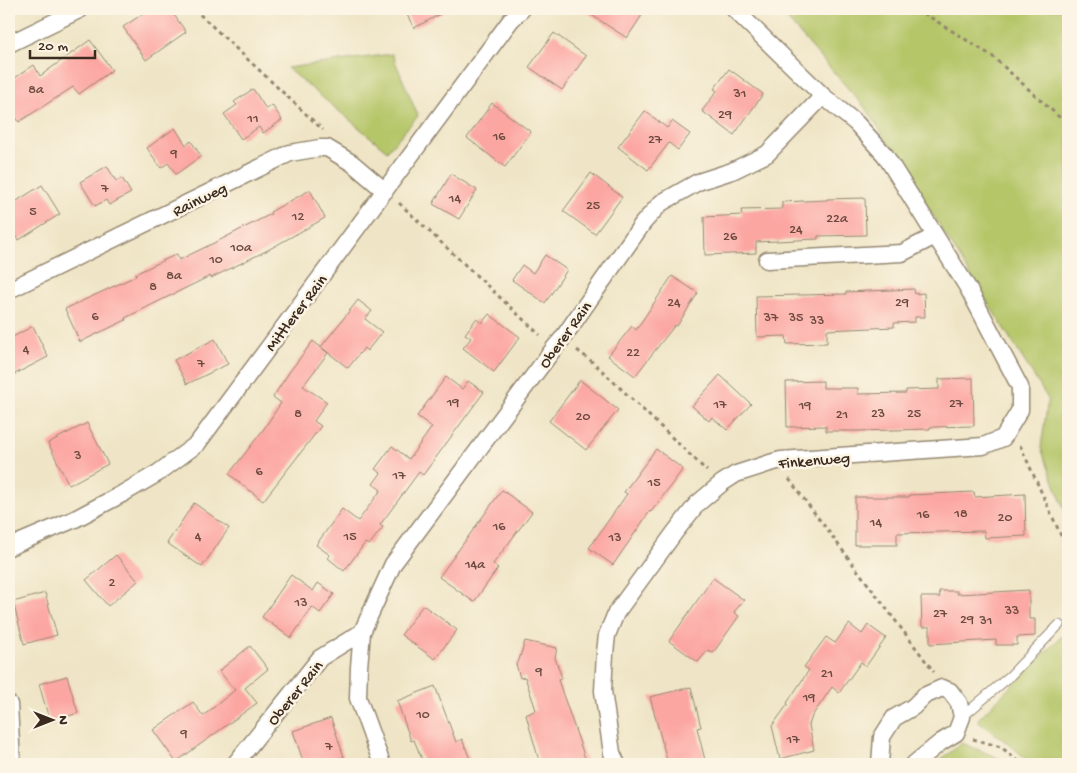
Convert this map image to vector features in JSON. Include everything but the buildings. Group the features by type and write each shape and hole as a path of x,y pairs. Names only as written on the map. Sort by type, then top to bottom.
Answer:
{"street":[{"path":"9,44 81,9"},
{"name":"Mittlerer Rain","path":"9,547 75,519 122,494 158,473 197,444 511,20 522,9"},
{"name":"Finkenweg","path":"617,764 612,753 603,691 607,635 616,613 697,504 736,474 770,462 983,446 1003,438 1020,410 1020,387 968,288 885,155 856,124 823,96 734,9"},
{"name":"Oberer Rain","path":"382,764 358,698 359,667 362,632 394,564 562,339 643,223 661,203 698,182 732,171 768,154 823,96"},
{"name":"Rainweg","path":"9,290 290,153 327,148 352,163 385,191"},
{"path":"767,260 902,253 935,236"},
{"name":"Oberer Rain","path":"235,764 320,658 362,632"},
{"path":"880,764 882,737 894,718 913,707 924,696 942,688 950,691 959,703 959,725 914,764"},
{"path":"9,704 12,764"}],"lane":[{"path":"959,725 1059,625"}],"path":[{"path":"194,9 328,134"},
{"path":"916,9 992,56 1068,125"},
{"path":"403,206 540,334"},
{"path":"595,364 704,469"},
{"path":"1011,426 1068,551"},
{"path":"793,484 932,668"},
{"path":"959,725 965,737 1001,747 1022,764"}],"green space":[{"path":"778,9 1068,9 1068,519 1041,448 1048,399 868,111"},
{"path":"392,54 418,116 387,151 287,68"},
{"path":"1068,630 1068,764 1031,764 1014,748 977,720"},
{"path":"962,743 1008,762 1011,764 935,764"}]}
